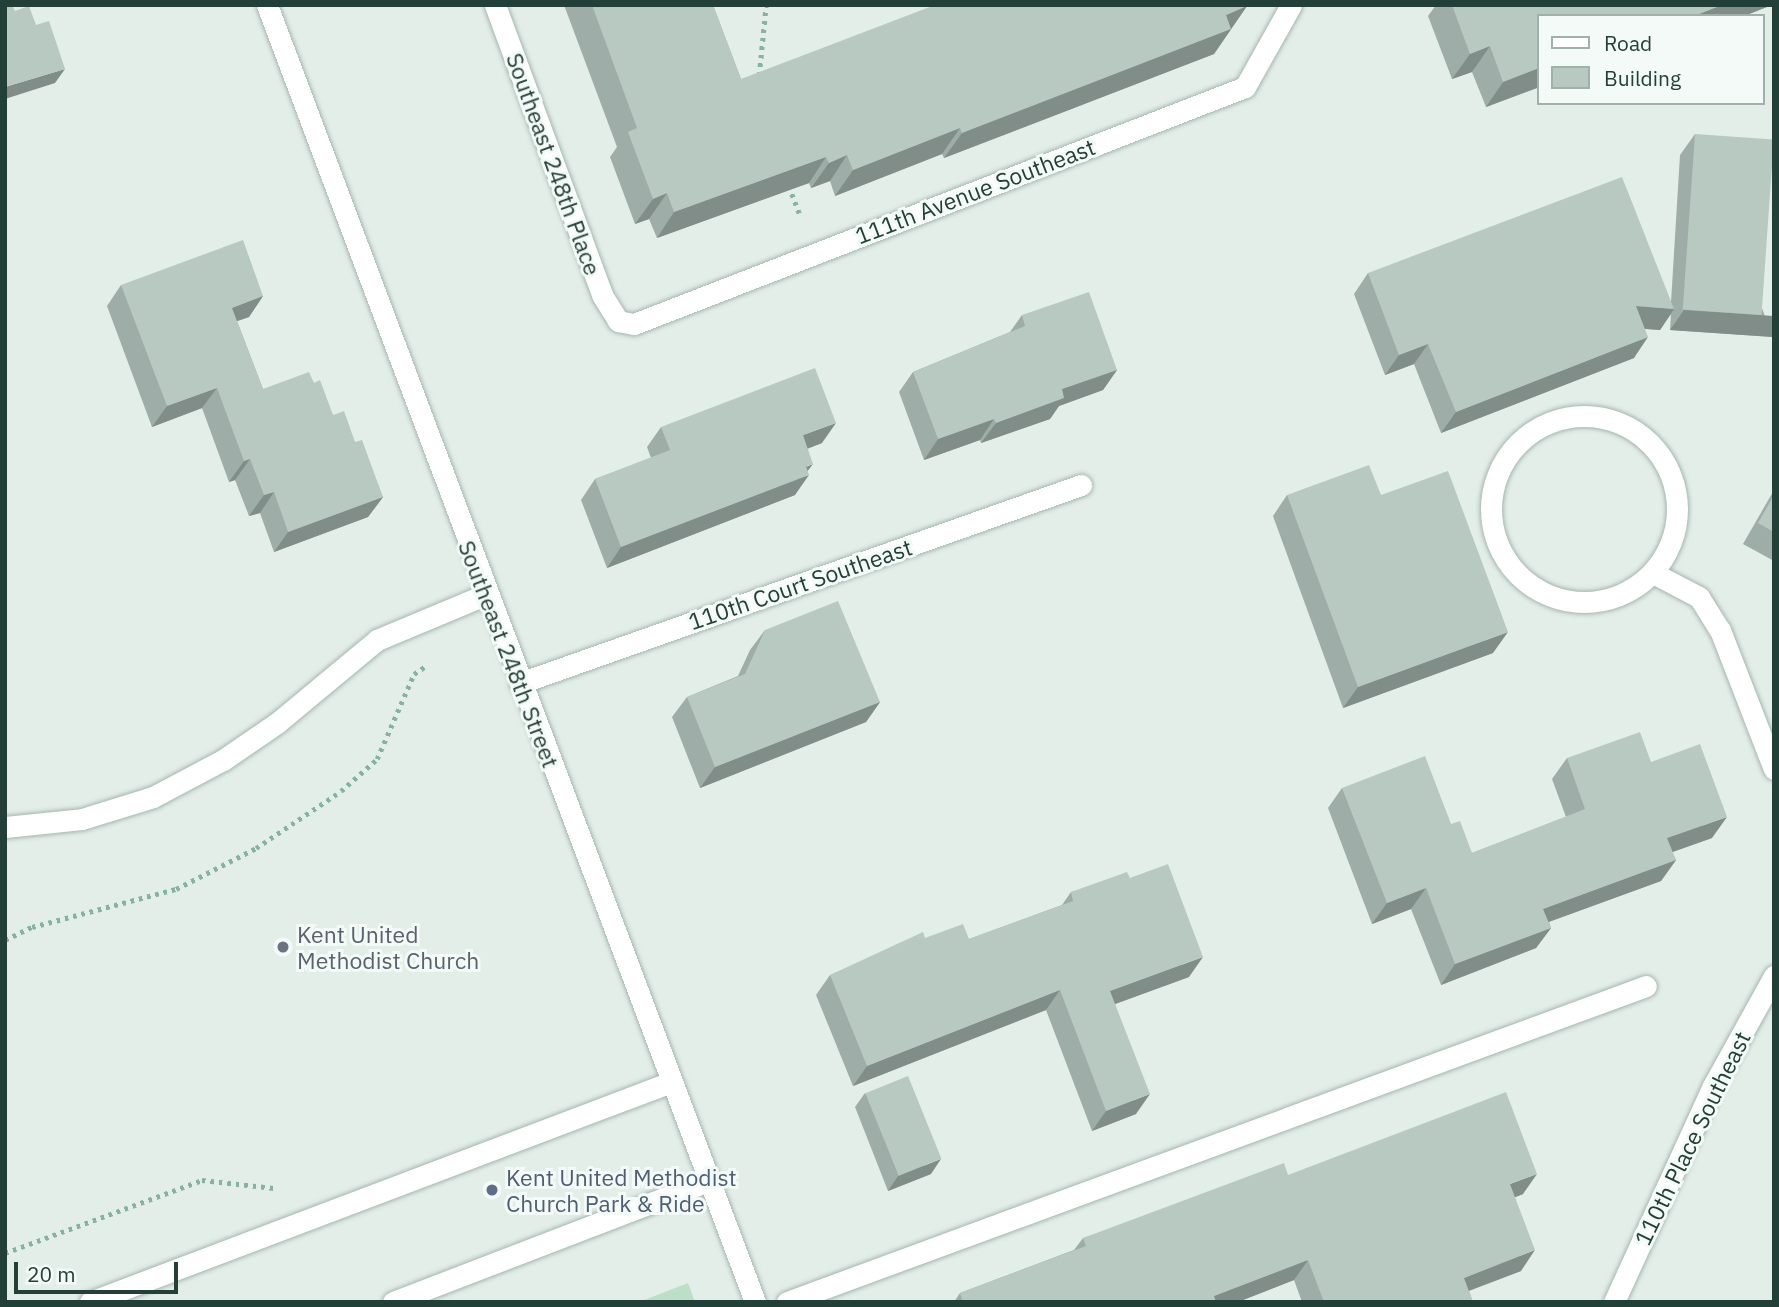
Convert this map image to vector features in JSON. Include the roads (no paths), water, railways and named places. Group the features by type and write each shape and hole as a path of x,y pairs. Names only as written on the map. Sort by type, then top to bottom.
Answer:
{"street":[{"name":"Southeast 248th Street","path":"267,5 755,1302"},
{"name":"Southeast 248th Place","path":"495,5 602,295 618,321"},
{"name":"111th Avenue Southeast","path":"618,321 634,324 1245,87 1292,5"},
{"path":"1588,416 1617,422 1644,438 1663,460 1675,488 1677,518 1669,547 1653,573 1628,592 1597,602 1566,601 1537,590 1512,569 1496,542 1491,511 1495,479 1510,453 1531,432 1558,419 1588,416"},
{"name":"110th Court Southeast","path":"520,683 1081,485"},
{"path":"1653,573 1699,597 1720,630 1774,769"},
{"path":"5,827 82,819 153,797 223,760 277,723 377,640 487,594"},
{"name":"110th Place Southeast","path":"1615,1302 1713,1086 1774,976"},
{"path":"787,1302 1646,986"},
{"path":"90,1302 671,1082"},
{"path":"393,1302 708,1181"}],"place":[{"name":"Kent United Methodist Church","path":"283,947"},
{"name":"Kent United Methodist Church Park & Ride","path":"492,1190"}]}
